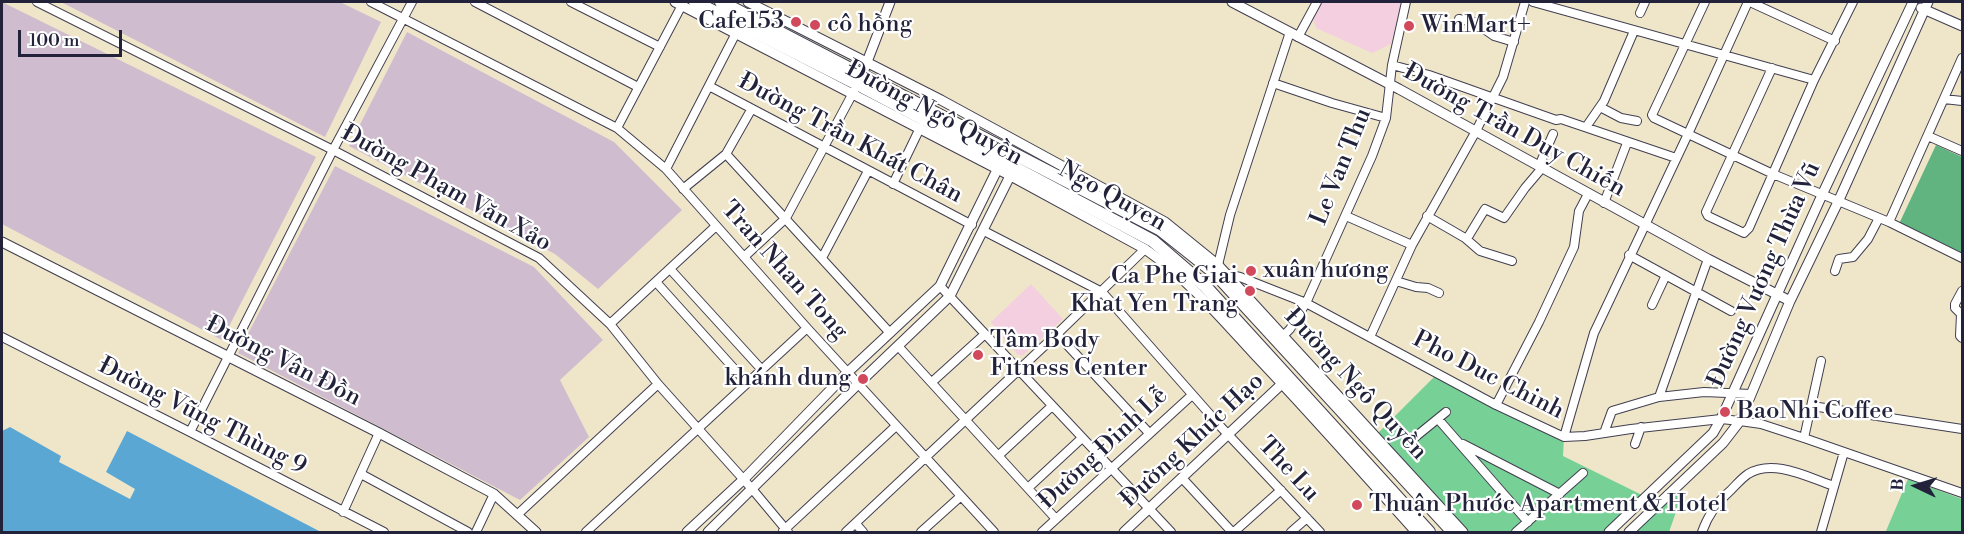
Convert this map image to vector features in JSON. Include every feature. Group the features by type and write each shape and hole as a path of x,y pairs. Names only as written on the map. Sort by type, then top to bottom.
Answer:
{"highway":[{"name":"Ngo Quyen","path":"695,2 860,79 1009,144 1161,230 1220,271 1453,532"},
{"name":"Ngo Quyen","path":"721,2 860,79 1012,172 1153,240 1205,286 1286,381 1429,532"}],"street":[{"name":"Đường Phạm Văn Xảo","path":"37,2 333,150 538,258 610,324 658,384 744,479 784,531"},
{"name":"Tran Nhan Tong","path":"371,2 617,128 666,169 807,328 994,532"},
{"path":"190,432 333,150 412,2"},
{"path":"475,2 638,87"},
{"path":"571,2 660,47"},
{"name":"Đường Ngô Quyền","path":"748,2 860,79 920,128 1000,165"},
{"path":"744,257 786,218 860,79 890,2"},
{"name":"Đường Trần Duy Chiến","path":"1232,2 1389,84 1708,260 1790,301"},
{"path":"1220,271 1230,215 1273,83 1294,35 1317,2"},
{"name":"Le Van Thu","path":"1283,336 1306,303 1372,156 1386,118 1392,65 1406,2"},
{"path":"1370,337 1412,245 1476,132 1503,77 1525,2"},
{"path":"1533,2 1814,80"},
{"path":"1640,13 1645,2"},
{"path":"1705,2 1652,115 1654,118 1773,174 1889,222 1962,258"},
{"path":"1564,437 1594,333 1749,2 1835,41"},
{"path":"1772,68 1706,212 1708,216 1744,233 1749,228 1814,80 1853,2"},
{"path":"1911,2 1926,5 1962,26"},
{"name":"Đường Vương Thừa Vũ","path":"1609,532 1713,433 1721,419 1911,2"},
{"path":"617,128 660,47 678,3"},
{"name":"Đường Ngô Quyền","path":"678,3 736,33 860,79"},
{"name":"Đường Vương Thừa Vũ","path":"1629,532 1723,443 1740,421 1790,301 1838,202 1926,5"},
{"path":"1459,19 1474,22 1494,36 1514,42"},
{"path":"1586,127 1600,107 1634,31"},
{"path":"666,169 736,33"},
{"path":"1889,222 1962,58"},
{"path":"1392,65 1429,75 1556,120 1561,119 1676,158"},
{"path":"1273,83 1386,118"},
{"name":"Đường Trần Khát Chân","path":"709,86 972,225"},
{"path":"1944,99 1962,101"},
{"path":"1600,107 1621,118 1637,121"},
{"path":"683,189 726,154 751,110"},
{"path":"893,184 920,128"},
{"path":"1466,238 1485,209 1504,218 1541,167 1553,134"},
{"path":"1928,136 1962,151"},
{"path":"1604,202 1627,143"},
{"path":"687,532 744,479 848,372 940,286 972,225 1009,144"},
{"path":"708,532 950,296 1022,151"},
{"path":"726,154 890,333"},
{"path":"822,258 868,171"},
{"name":"Đường Ngô Quyền","path":"1012,172 1145,249 1193,288 1286,381 1416,532"},
{"path":"1496,405 1539,322 1574,247 1579,211 1587,194"},
{"path":"1346,216 1412,245"},
{"path":"1427,216 1466,238 1480,251 1512,261"},
{"path":"1836,270 1839,259 1853,257 1865,243 1879,218"},
{"path":"610,324 716,226"},
{"path":"984,231 1102,292 1228,434"},
{"name":"Đường Vân Đồn","path":"2,242 229,356 495,494 536,532"},
{"path":"846,532 1145,249"},
{"path":"1629,255 1731,311"},
{"path":"1659,397 1708,260"},
{"path":"670,269 762,370"},
{"name":"Đường Ngô Quyền","path":"1220,271 1283,336 1463,532"},
{"name":"Pho Duc Chinh","path":"1220,271 1306,303 1496,405 1564,437 1721,419 1740,421 1761,424 1962,493"},
{"path":"1652,305 1666,275"},
{"path":"1395,281 1428,288 1439,293"},
{"path":"656,282 747,383"},
{"path":"940,286 1171,532"},
{"path":"1962,291 1955,308 1961,314 1959,331 1962,338"},
{"path":"586,532 807,328"},
{"path":"932,382 985,334"},
{"path":"1057,334 1149,433"},
{"name":"Đường Vũng Thùng 9","path":"2,337 384,532"},
{"path":"898,346 1056,519"},
{"path":"1804,438 1821,361"},
{"name":"Đường Khúc Hạo","path":"1124,532 1286,381"},
{"path":"518,514 658,384"},
{"path":"1604,432 1612,411 1659,397 1704,392 1751,394"},
{"name":"Đường Đinh Lễ","path":"1042,532 1192,395"},
{"path":"999,455 1052,406"},
{"path":"1812,406 1962,429"},
{"path":"1414,438 1446,412"},
{"path":"1438,419 1528,522"},
{"path":"784,531 896,426"},
{"path":"1635,444 1641,427"},
{"path":"343,513 379,433"},
{"name":"The Lu","path":"1228,434 1320,532"},
{"path":"1028,488 1082,438"},
{"path":"1457,441 1560,494"},
{"path":"1821,532 1844,452"},
{"path":"1702,532 1718,502 1748,474 1764,467 1780,469 1834,486"},
{"path":"1516,532 1583,473"},
{"path":"361,474 468,532"},
{"path":"1182,478 1233,532 1281,490"},
{"path":"476,532 495,494"},
{"path":"921,532 961,496"},
{"path":"1291,532 1307,518"},
{"path":"856,524 863,532"}],"shaded area":[{"path":"2,2 316,157 222,340 2,224"},
{"path":"61,2 340,2 381,22 325,137"},
{"path":"1322,2 1402,2 1391,44 1372,53 1316,28 1313,19"},
{"path":"407,32 614,142 682,210 598,289 555,254 349,146"},
{"path":"335,166 534,267 603,340 560,380 589,437 520,500 238,353"},
{"path":"1031,284 1063,319 1022,356 1017,354 991,322"}],"green space":[{"path":"1936,145 1962,157 1962,253 1899,224"},
{"path":"1437,374 1564,437 1563,456 1646,497 1609,532 1464,532 1375,436"},
{"path":"1908,479 1962,499 1962,532 1886,531"},
{"path":"1672,491 1681,498 1669,532 1629,532"}],"water":[{"path":"10,427 61,456 59,462 130,499 135,489 106,472 127,431 321,532 2,532 2,431"}],"place":[{"name":"Cafe153","path":"796,22"},
{"name":"cô hồng","path":"815,25"},
{"name":"WinMart+","path":"1409,26"},
{"name":"xuân hương","path":"1251,271"},
{"name":"Ca Phe Giai Khat Yen Trang","path":"1250,291"},
{"name":"Tâm Body Fitness Center","path":"978,355"},
{"name":"khánh dung","path":"863,379"},
{"name":"BaoNhi Coffee","path":"1725,412"},
{"name":"Thuận Phước Apartment & Hotel","path":"1357,505"}]}
